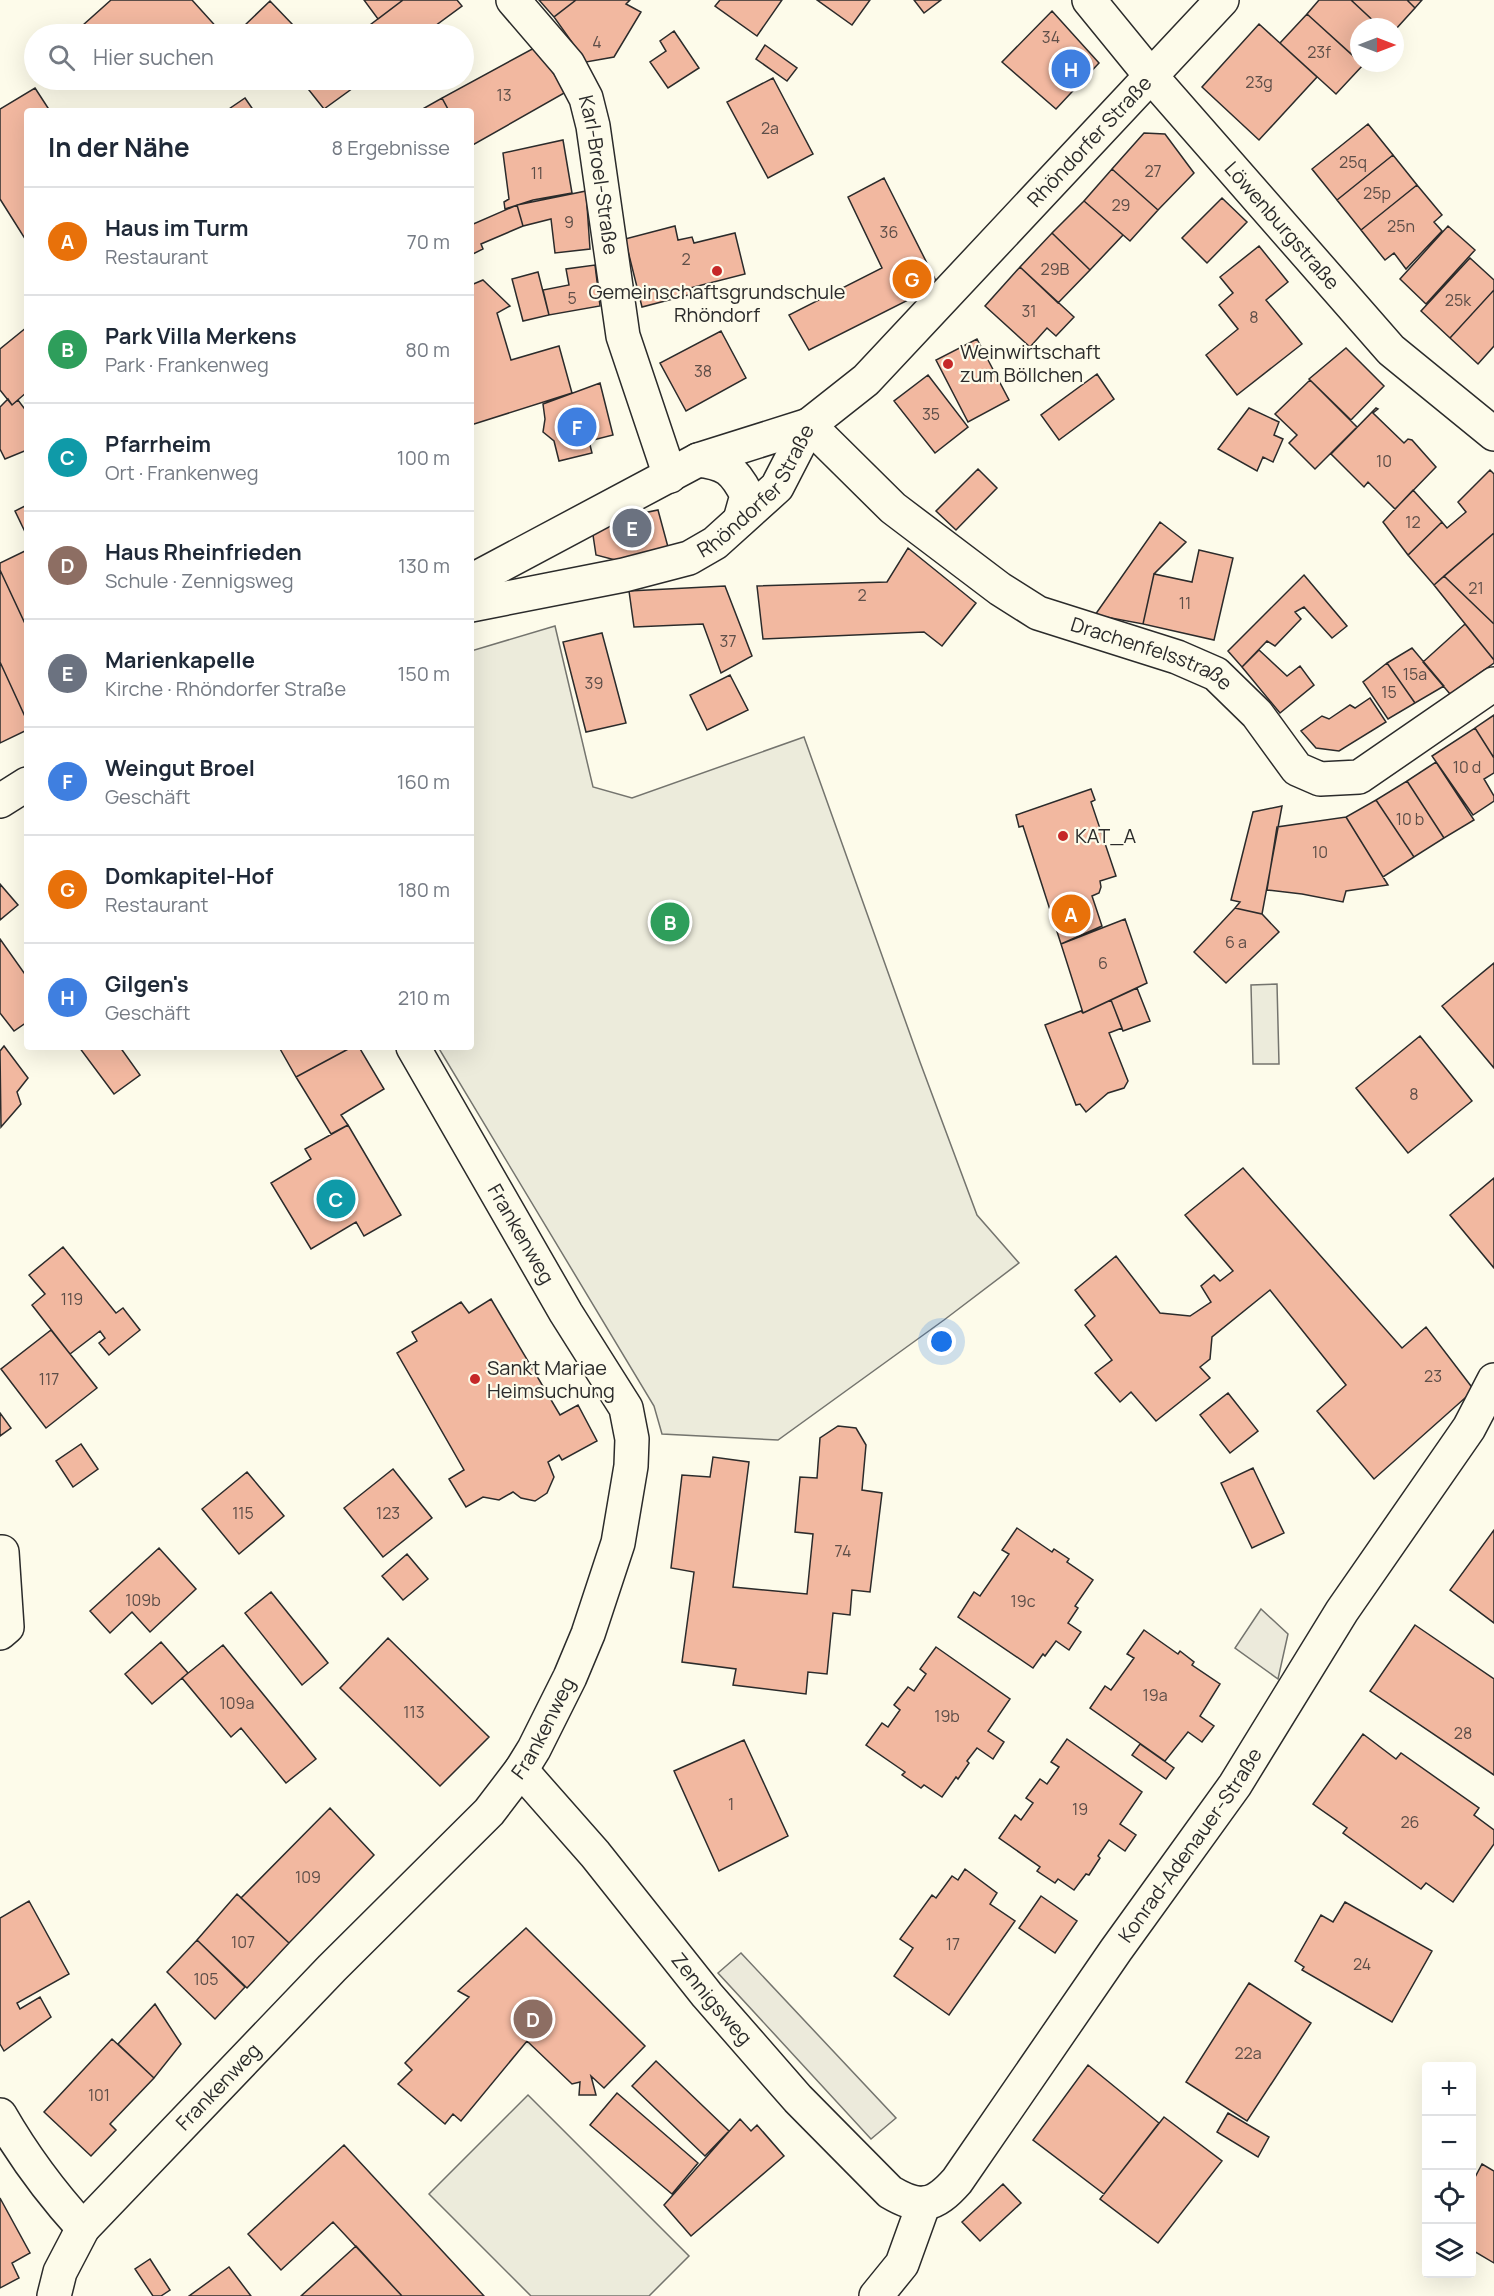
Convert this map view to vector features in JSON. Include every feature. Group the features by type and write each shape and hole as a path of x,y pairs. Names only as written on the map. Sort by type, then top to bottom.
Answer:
{"street":[{"name":"Karl-Broel-Straße","path":"513,0 568,64 586,99 593,126 623,336 670,476"},
{"name":"Löwenburgstraße","path":"1089,0 1151,76 1391,350 1494,434"},
{"name":"Rhöndorfer Straße","path":"474,604 624,575 689,558 715,543 777,487 809,425 866,380 1222,0"},
{"path":"474,579 698,460 809,425"},
{"name":"Drachenfelsstraße","path":"809,425 893,508 1000,589 1038,613 1177,657 1216,674 1257,714 1297,769 1320,779 1359,777 1494,684"},
{"path":"698,460 717,462 739,479 747,495 740,520"},
{"path":"0,801 24,786"},
{"name":"Frankenweg","path":"54,2296 60,2272 83,2228 332,1968 489,1812 521,1770 570,1677 596,1612 618,1543 627,1497 632,1439 626,1408 567,1313 415,1050"},
{"name":"Konrad-Adenauer-Straße","path":"924,2203 942,2198 957,2181 1116,1950 1236,1785 1342,1611 1469,1428 1494,1380"},
{"path":"0,1633 7,1627 2,1552"},
{"name":"Zennigsweg","path":"521,1770 595,1854 707,1995 798,2099 890,2192 908,2202 924,2203"},
{"path":"0,2115 62,2205 83,2228"},
{"path":"876,2296 902,2264 924,2203"}],"shaded area":[{"path":"555,626 593,787 632,798 804,737 977,1215 1019,1263 778,1440 662,1434 654,1406 440,1050 474,1050 474,650"},
{"path":"1277,984 1279,1064 1253,1064 1251,985"},
{"path":"1261,1609 1288,1634 1278,1679 1235,1648"},
{"path":"741,1953 896,2118 871,2139 718,1973"},
{"path":"528,2095 689,2256 649,2296 531,2296 429,2194"}],"building":[{"path":"111,0 192,0 214,24 84,24"},
{"path":"364,0 403,0 378,19"},
{"path":"403,0 457,0 462,6 438,24 371,24"},
{"path":"539,0 576,0 554,17"},
{"path":"576,0 630,0 626,4 641,12 614,57 586,62 554,17"},
{"path":"720,0 782,0 757,36 715,6"},
{"path":"817,0 870,0 852,25"},
{"path":"914,0 941,0 924,13"},
{"path":"1319,0 1351,0 1370,18 1350,18 1350,53 1307,14"},
{"path":"1351,0 1407,0 1415,8 1404,20 1404,18 1370,18"},
{"path":"1407,0 1422,0 1415,8"},
{"path":"270,1 292,24 246,24"},
{"path":"1052,11 1099,63 1056,109 1002,62"},
{"path":"1307,14 1350,53 1350,72 1356,72 1336,94 1280,43"},
{"path":"1259,24 1317,77 1259,140 1202,87"},
{"path":"674,31 699,68 668,88 650,62 666,51 660,41"},
{"path":"765,45 797,68 787,81 756,59"},
{"path":"536,47 566,92 474,144 474,108 447,108 442,98 457,90 474,90 474,81"},
{"path":"773,78 813,154 768,178 727,102"},
{"path":"32,90 36,90 48,108 24,108 24,237 0,199 0,109"},
{"path":"309,90 350,90 325,108"},
{"path":"245,98 252,108 230,108"},
{"path":"442,98 447,108 424,108"},
{"path":"1368,124 1393,155 1337,200 1312,169"},
{"path":"1144,133 1165,134 1194,173 1158,210 1112,169"},
{"path":"563,140 572,193 533,200 505,209 504,202 509,199 503,153"},
{"path":"1393,155 1417,185 1361,230 1337,200"},
{"path":"1112,169 1158,210 1130,241 1084,201"},
{"path":"884,178 938,285 809,350 789,315 882,268 848,197"},
{"path":"1417,185 1442,215 1434,222 1442,231 1406,269 1394,253 1385,260 1361,230"},
{"path":"586,191 590,249 555,253 551,219 523,226 517,205"},
{"path":"1222,198 1247,222 1207,263 1182,238"},
{"path":"1084,201 1123,235 1090,270 1052,233"},
{"path":"517,205 523,226 481,244 483,249 474,254 474,224"},
{"path":"675,226 678,240 692,237 694,243 735,233 745,274 690,288 692,294 642,307 625,239"},
{"path":"1448,226 1475,250 1426,304 1400,279"},
{"path":"1052,233 1090,270 1058,303 1020,267"},
{"path":"1259,246 1288,282 1266,300 1302,344 1237,395 1206,355 1238,329 1219,305 1233,293 1220,277"},
{"path":"1470,258 1494,280 1494,290 1450,338 1421,311"},
{"path":"595,265 600,306 549,315 543,290 569,285 566,269"},
{"path":"1020,267 1074,317 1056,336 1047,328 1030,347 985,306"},
{"path":"538,272 549,315 523,321 512,279"},
{"path":"483,280 510,306 497,313 511,360 559,346 572,393 474,424 474,284"},
{"path":"1494,290 1494,346 1478,364 1450,338"},
{"path":"24,329 24,395 12,405 0,390 0,349"},
{"path":"721,331 746,378 686,411 660,363"},
{"path":"977,339 1009,400 968,422 936,360"},
{"path":"1346,348 1384,386 1351,420 1309,379"},
{"path":"1097,374 1114,399 1059,440 1041,415"},
{"path":"928,375 968,427 935,453 894,401"},
{"path":"1310,380 1357,427 1315,469 1289,443 1297,435 1275,414"},
{"path":"600,383 613,435 589,441 592,453 559,461 554,441 543,432 545,419 543,404"},
{"path":"8,399 12,405 18,400 24,408 24,451 5,459 0,449 0,407"},
{"path":"1249,408 1279,422 1274,435 1283,439 1273,462 1263,457 1257,471 1218,449"},
{"path":"1376,408 1378,409 1373,413 1404,443 1408,439 1412,440 1436,467 1395,509 1368,482 1364,487 1331,454"},
{"path":"978,469 997,488 956,530 936,511"},
{"path":"1490,470 1494,474 1494,533 1434,585 1408,555 1442,522 1447,528 1466,512 1458,502"},
{"path":"1413,490 1442,522 1408,555 1383,522"},
{"path":"24,506 24,530 15,511"},
{"path":"658,510 668,547 619,561 596,555 593,535 610,520"},
{"path":"1160,522 1186,542 1154,574 1143,624 1095,615"},
{"path":"1494,533 1494,624 1444,576"},
{"path":"908,548 976,603 942,646 924,632 763,639 757,586 887,582"},
{"path":"1199,550 1233,558 1214,640 1143,624 1154,574 1192,582"},
{"path":"24,551 24,622 0,570 0,563"},
{"path":"0,570 24,622 24,714 0,662"},
{"path":"1304,575 1347,626 1332,638 1304,607 1295,612 1301,619 1275,646 1267,641 1242,667 1228,651"},
{"path":"1444,576 1494,624 1494,660 1434,585"},
{"path":"725,586 752,656 721,673 703,624 634,627 629,591"},
{"path":"1465,624 1494,663 1450,694 1423,662"},
{"path":"602,633 626,723 586,732 563,642"},
{"path":"1412,648 1444,686 1415,703 1387,663"},
{"path":"1259,650 1287,676 1300,666 1314,685 1280,713 1242,667"},
{"path":"0,662 24,714 24,731 0,743"},
{"path":"1387,663 1415,703 1388,719 1363,682"},
{"path":"730,675 748,710 707,730 690,695"},
{"path":"1370,698 1386,722 1339,751 1316,748 1301,731 1322,716 1329,719 1350,705 1355,708"},
{"path":"1494,715 1494,758 1475,728"},
{"path":"1475,728 1494,758 1494,773 1484,779 1494,796 1494,801 1473,815 1432,756"},
{"path":"1436,762 1474,820 1444,838 1407,781"},
{"path":"1407,781 1444,838 1414,857 1376,800"},
{"path":"1091,789 1095,800 1091,802 1116,876 1100,881 1099,893 1092,896 1102,926 1061,944 1023,826 1019,827 1016,815"},
{"path":"1376,800 1414,857 1383,877 1346,817"},
{"path":"1282,806 1262,914 1235,908 1240,902 1231,900 1253,812"},
{"path":"1346,817 1388,885 1346,891 1343,902 1267,890 1277,827"},
{"path":"0,884 18,905 0,920"},
{"path":"1235,908 1262,914 1279,932 1226,983 1194,952"},
{"path":"1125,919 1147,983 1083,1013 1061,944"},
{"path":"0,939 24,973 24,1024 14,1031 0,1013"},
{"path":"1494,963 1494,1068 1442,1006"},
{"path":"1137,988 1150,1021 1123,1031 1111,1000"},
{"path":"1111,1000 1122,1028 1109,1033 1128,1081 1124,1088 1108,1093 1086,1112 1080,1104 1076,1105 1045,1025 1081,1011 1083,1013"},
{"path":"1420,1036 1472,1101 1408,1153 1356,1088"},
{"path":"4,1046 28,1078 17,1092 21,1104 1,1127 0,1051"},
{"path":"81,1050 122,1050 140,1075 114,1094"},
{"path":"281,1050 346,1050 296,1077"},
{"path":"346,1050 361,1050 384,1089 341,1115 348,1125 331,1134 296,1077"},
{"path":"348,1125 401,1215 364,1236 356,1222 311,1249 271,1183 311,1159 305,1149"},
{"path":"1243,1168 1402,1348 1426,1327 1474,1390 1374,1479 1317,1411 1346,1385 1270,1290 1212,1337 1210,1359 1200,1367 1210,1378 1156,1421 1131,1392 1120,1402 1095,1373 1112,1360 1085,1325 1095,1316 1075,1290 1116,1256 1160,1313 1190,1316 1211,1302 1201,1286 1214,1275 1220,1281 1233,1271 1185,1215"},
{"path":"1494,1178 1494,1268 1450,1215"},
{"path":"63,1247 116,1313 123,1308 140,1330 109,1355 99,1343 105,1338 100,1331 70,1354 32,1305 45,1294 29,1275"},
{"name":"Sankt Mariae Heimsuchung","path":"491,1299 560,1415 578,1405 597,1441 562,1460 559,1455 548,1462 554,1477 547,1493 535,1501 521,1498 513,1492 499,1500 483,1497 466,1507 449,1479 464,1470 397,1353 417,1341 412,1332 461,1302 469,1313"},
{"path":"51,1330 97,1388 46,1428 1,1369"},
{"path":"1228,1393 1258,1431 1230,1453 1200,1415"},
{"path":"0,1413 11,1428 0,1436"},
{"path":"838,1426 856,1428 866,1445 862,1490 882,1493 870,1592 852,1590 850,1615 833,1613 827,1674 808,1672 806,1694 733,1685 736,1669 682,1662 694,1572 671,1568 682,1475 710,1477 713,1457 749,1462 733,1587 807,1594 813,1534 795,1532 800,1477 817,1478 820,1438"},
{"path":"81,1444 98,1469 73,1487 56,1461"},
{"path":"1253,1468 1284,1533 1252,1548 1221,1483"},
{"path":"393,1469 432,1518 383,1557 344,1508"},
{"path":"247,1472 284,1516 239,1554 202,1509"},
{"path":"1017,1528 1052,1552 1054,1549 1069,1559 1067,1562 1093,1580 1075,1606 1078,1608 1068,1623 1081,1632 1069,1650 1056,1641 1033,1668 958,1617 974,1592 980,1596 1009,1554 1002,1550"},
{"path":"1494,1530 1494,1623 1450,1590"},
{"path":"159,1548 196,1589 150,1632 132,1612 110,1633 90,1611"},
{"path":"407,1554 428,1579 403,1600 382,1576"},
{"path":"271,1592 328,1663 302,1685 245,1613"},
{"path":"1415,1625 1494,1679 1494,1775 1370,1691"},
{"path":"1144,1630 1178,1654 1180,1651 1194,1662 1192,1665 1220,1684 1200,1716 1214,1726 1202,1742 1188,1732 1165,1761 1090,1708 1105,1686 1111,1690 1134,1658 1127,1654"},
{"path":"388,1638 489,1737 440,1786 340,1688"},
{"path":"161,1642 188,1673 152,1704 125,1674"},
{"path":"223,1645 316,1759 286,1783 241,1728 231,1737 182,1678"},
{"path":"936,1647 1010,1699 988,1731 1004,1742 993,1759 977,1748 958,1779 956,1777 942,1797 924,1785 921,1788 902,1775 905,1772 866,1745 882,1723 888,1727 900,1710 894,1705 908,1687 914,1691 926,1674 920,1669"},
{"path":"1363,1734 1396,1759 1401,1753 1479,1808 1474,1815 1494,1830 1494,1844 1453,1902 1426,1883 1421,1889 1343,1833 1347,1828 1313,1804"},
{"path":"1067,1739 1142,1792 1120,1824 1136,1835 1125,1851 1109,1840 1089,1875 1086,1874 1074,1890 1058,1879 1055,1883 1037,1871 1040,1867 999,1838 1015,1815 1021,1820 1033,1803 1026,1798 1040,1779 1047,1784 1059,1767 1051,1762"},
{"path":"744,1740 788,1836 719,1871 674,1771"},
{"path":"1140,1744 1174,1768 1166,1779 1132,1755"},
{"path":"330,1808 374,1855 289,1943 241,1898"},
{"path":"965,1869 997,1893 990,1904 1015,1921 949,2015 894,1976 913,1948 900,1939 932,1895 936,1898 952,1876 958,1880"},
{"path":"237,1894 289,1943 247,1988 197,1940"},
{"path":"1041,1896 1077,1921 1055,1953 1019,1928"},
{"path":"29,1901 69,1974 17,2003 20,2009 40,1997 51,2017 4,2051 0,2044 0,1918"},
{"path":"1345,1902 1432,1951 1392,2022 1302,1970 1304,1967 1295,1961 1321,1915 1333,1922"},
{"path":"526,1928 645,2046 604,2088 591,2076 596,2095 579,2095 580,2082 572,2084 527,2041 461,2121 453,2114 445,2124 398,2084 412,2070 405,2063 469,1997 458,1991"},
{"path":"197,1940 245,1987 215,2019 167,1972"},
{"path":"1249,1983 1311,2023 1247,2121 1186,2082"},
{"path":"155,2004 181,2044 154,2078 118,2044"},
{"path":"112,2039 154,2078 110,2124 116,2130 91,2156 44,2112"},
{"path":"656,2061 729,2131 705,2156 632,2086"},
{"path":"1088,2065 1159,2123 1104,2194 1033,2140"},
{"path":"617,2093 698,2163 672,2194 590,2125"},
{"path":"1228,2113 1269,2137 1258,2157 1217,2132"},
{"path":"1164,2117 1222,2161 1158,2243 1100,2199"},
{"path":"740,2119 751,2131 757,2125 784,2156 691,2236 664,2205"},
{"path":"344,2145 484,2296 402,2296 333,2222 281,2270 248,2234"},
{"path":"1482,2164 1494,2171 1494,2263 1476,2252 1476,2175"},
{"path":"1003,2184 1021,2203 980,2241 962,2222"},
{"path":"0,2198 30,2253 12,2263 19,2278 0,2288"},
{"path":"356,2246 402,2296 301,2296"},
{"path":"150,2259 170,2290 161,2296 153,2296 135,2269"},
{"path":"229,2267 251,2296 189,2296"}],"place":[{"name":"Gilgen's","path":"1071,69"},
{"name":"Gemeinschaftsgrundschule Rhöndorf","path":"717,271"},
{"name":"Domkapitel-Hof","path":"912,279"},
{"name":"Weinwirtschaft zum Böllchen","path":"948,364"},
{"name":"Weingut Broel","path":"577,427"},
{"name":"Marienkapelle","path":"632,528"},
{"name":"KAT_A","path":"1063,836"},
{"name":"Haus im Turm","path":"1071,914"},
{"name":"Park Villa Merkens","path":"670,922"},
{"name":"Pfarrheim","path":"336,1199"},
{"name":"Sankt Mariae Heimsuchung","path":"475,1379"},
{"name":"Haus Rheinfrieden","path":"533,2019"}]}
